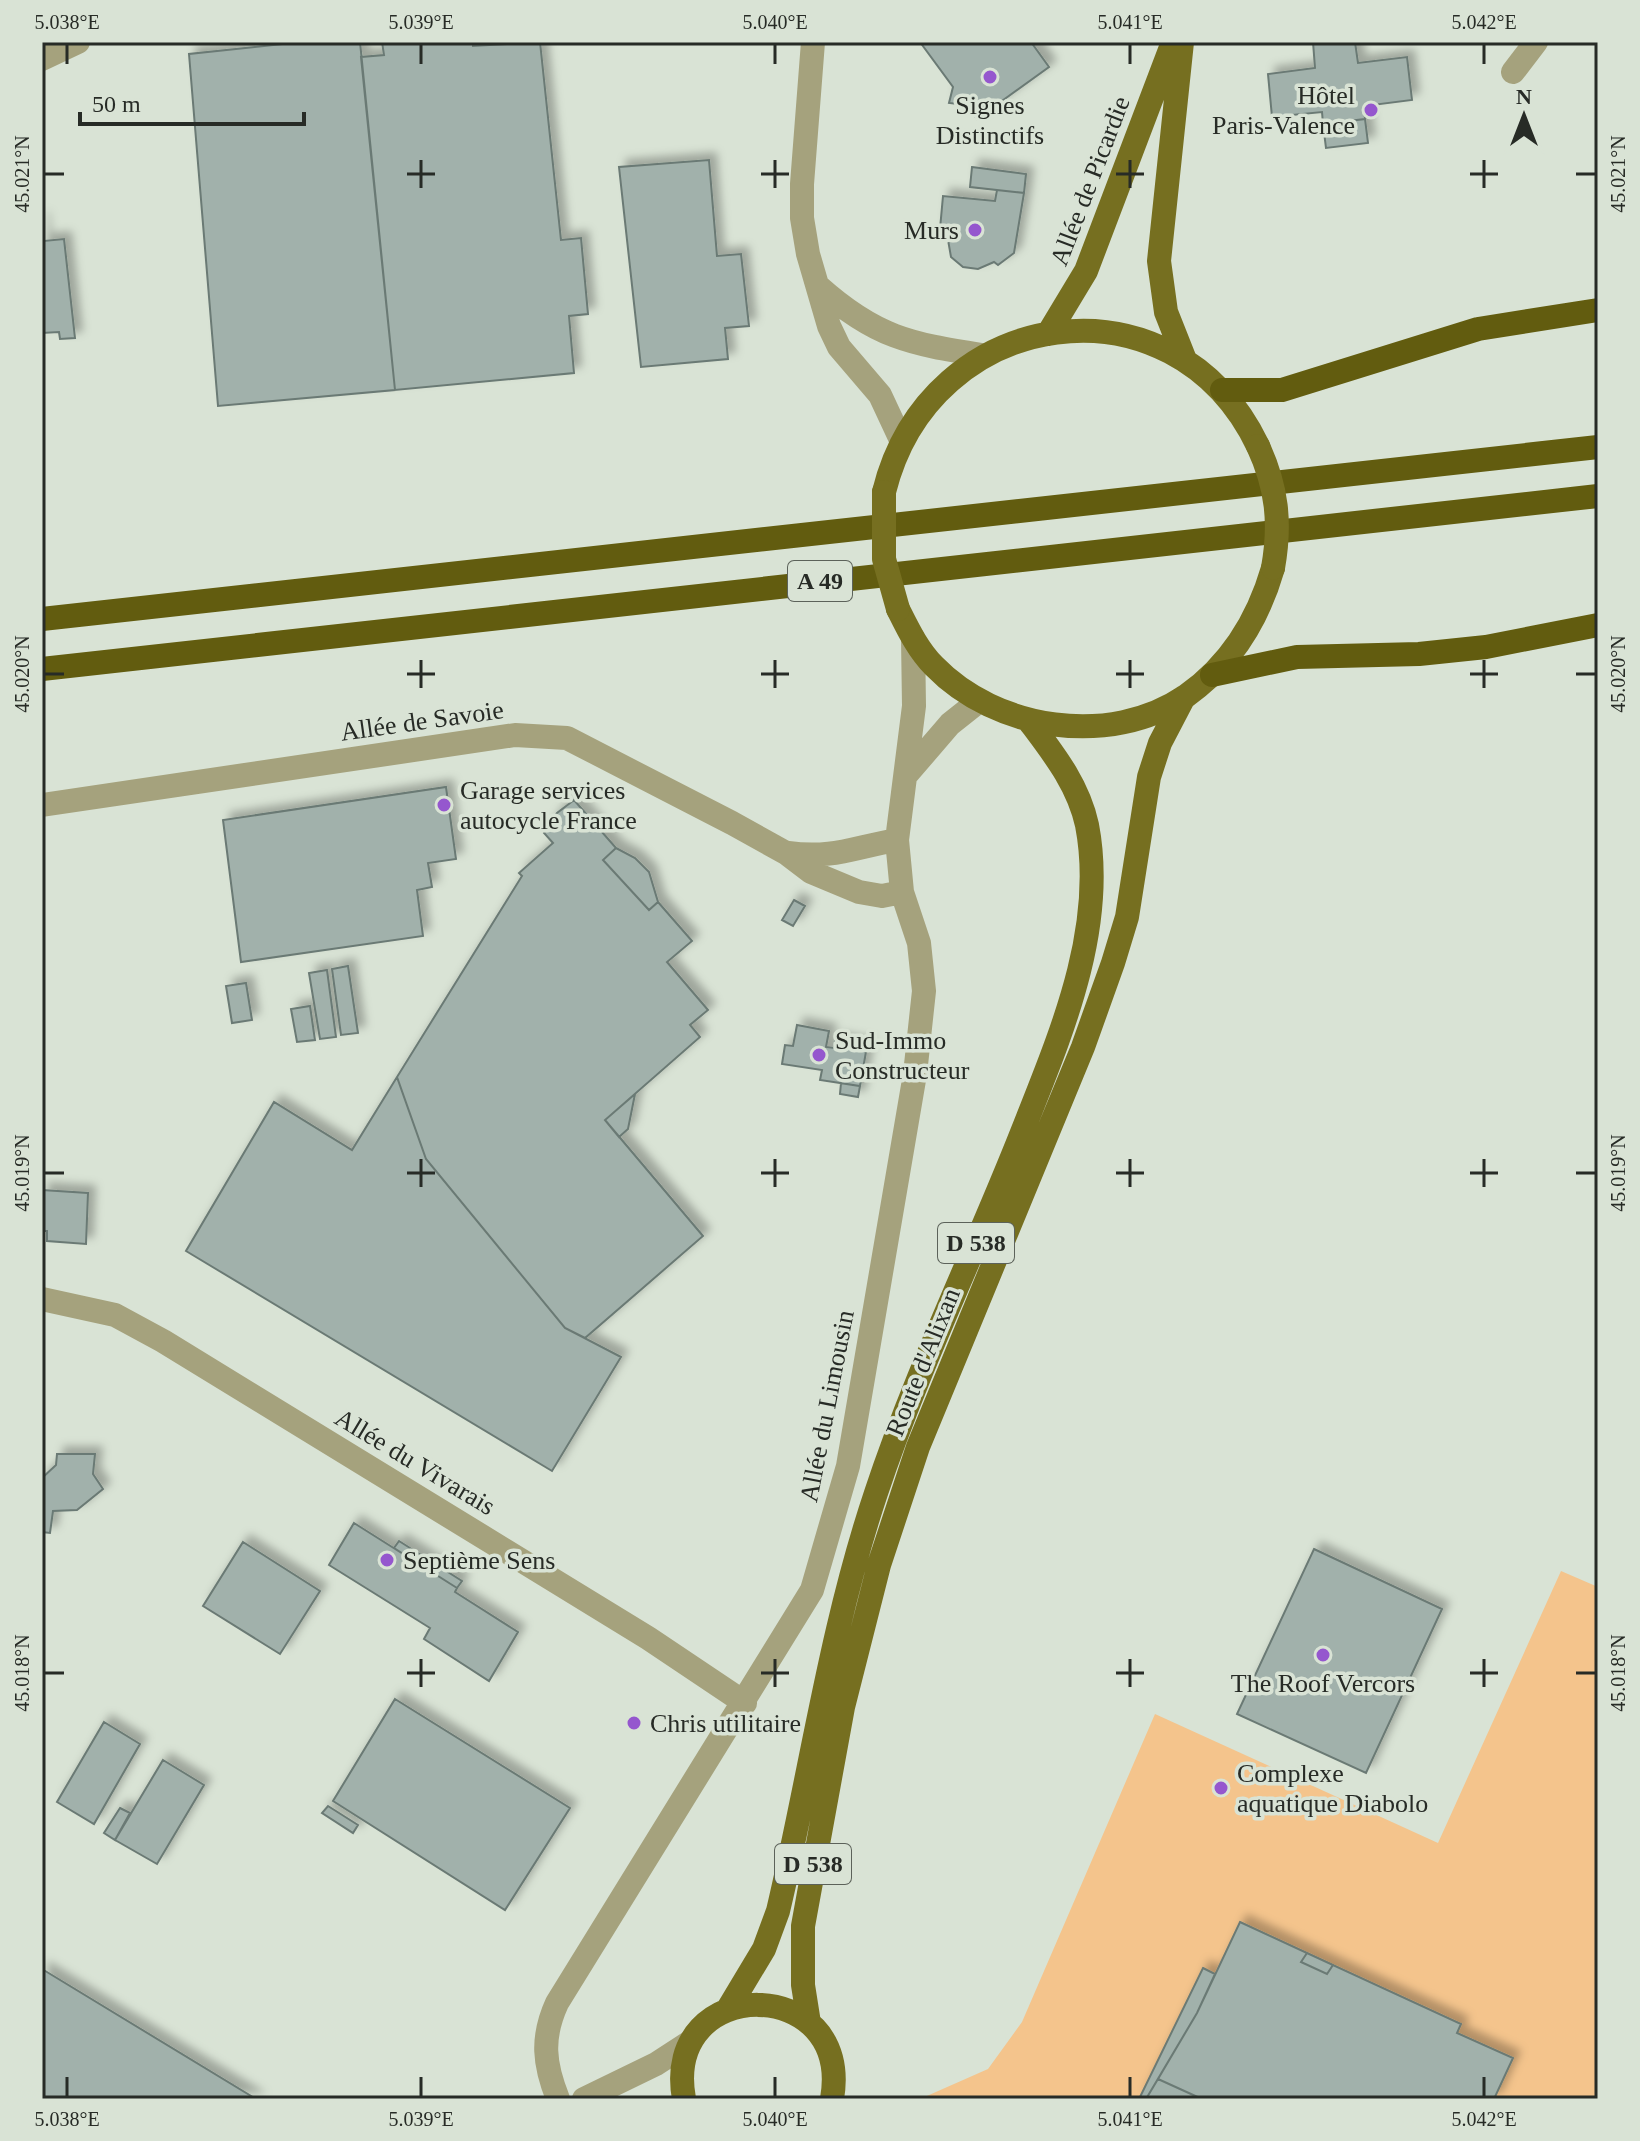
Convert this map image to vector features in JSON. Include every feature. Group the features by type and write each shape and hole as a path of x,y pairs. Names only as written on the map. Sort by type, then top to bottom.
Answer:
{"highway":[{"path":"1222,390 1282,390 1478,329 1598,310"},
{"name":"A 49","path":"42,619 1598,447"},
{"name":"A 49","path":"42,669 1598,496"},
{"path":"1212,675 1297,657 1404,655 1486,647 1598,625"}],"main road":[{"name":"Allée de Picardie","path":"1048,334 1075,293 1092,259 1173,42"},
{"path":"1182,42 1159,261 1166,312 1185,360"},
{"path":"1073,331 1120,335 1185,360 1222,390 1258,446 1269,469 1277,506 1273,568 1265,595 1244,638 1212,675 1184,697 1157,711 1114,723 1084,726 1029,721 979,701 932,664 913,638 898,609 884,559 884,492 901,440 939,390 982,355 1048,334 1073,331"},
{"name":"Route d'Alixan","path":"809,2023 803,1985 803,1926 843,1707 879,1565 918,1447 1083,1047 1113,963 1127,917 1149,777 1160,743 1184,697"},
{"name":"Route d'Alixan","path":"728,2009 764,1949 778,1911 831,1658 875,1494 932,1343 1001,1186 1057,1045 1075,984 1088,912 1087,827 1072,783 1029,721"},
{"name":"Route d'Alixan","path":"690,2042 700,2028 728,2009 749,2003 771,2004 791,2011 809,2023 826,2046 833,2063 832,2099"},
{"path":"684,2099 683,2061 690,2042"}],"street":[{"path":"42,59 78,42"},
{"path":"813,42 802,218 808,254 829,326 839,347 880,395 901,440"},
{"path":"1513,72 1536,42"},
{"path":"819,287 849,314 886,334 921,345 982,355"},
{"name":"Allée du Limousin","path":"558,2099 545,2054 545,2036 557,2003 812,1590 848,1466 915,1074 924,991 919,943 902,892 897,840 914,706 913,638"},
{"path":"905,776 950,724 979,701"},
{"name":"Allée de Savoie","path":"42,805 515,735 567,738 786,853 811,872 859,892 882,896 902,892"},
{"name":"Allée de Savoie","path":"786,853 815,857 850,853 897,840"},
{"name":"Allée du Vivarais","path":"42,1299 115,1315 163,1341 648,1638 745,1703"},
{"path":"584,2099 656,2064 690,2042"}],"shaded area":[{"name":"Complexe aquatique Diabolo","path":"1561,1571 1598,1587 1598,2099 920,2099 988,2069 1022,2022 1155,1714 1438,1843"}],"building":[{"path":"301,42 360,42 395,390 218,406 189,54"},
{"path":"382,42 473,42 473,46 540,42 561,240 581,238 588,314 569,316 574,373 395,390 361,57 384,55"},
{"name":"Signes Distinctifs","path":"920,42 1031,42 1049,67 977,119 966,105 949,103 953,87"},
{"path":"1313,42 1355,42 1358,63 1407,57 1412,100 1364,106 1365,119 1323,124 1322,112 1272,117 1268,74 1315,68"},
{"path":"1365,119 1368,143 1326,148 1323,124"},
{"path":"709,160 717,256 741,254 749,326 725,328 728,359 641,367 619,167"},
{"path":"972,167 1026,174 1024,193 970,187"},
{"path":"997,190 1024,193 1014,253 998,265 994,262 978,269 963,267 951,257 947,234 940,229 943,196 995,201"},
{"path":"42,218 44,241 64,239 75,338 60,339 59,332 42,333"},
{"path":"446,787 456,859 428,863 432,887 417,890 423,936 241,962 223,820"},
{"path":"574,800 616,848 603,860 649,910 658,902 692,941 667,962 708,1010 690,1025 700,1037 605,1120 703,1236 585,1338 565,1328 426,1159 397,1077 522,876 519,873 553,843 544,833 557,813"},
{"path":"616,848 635,858 649,872 658,902 649,910 603,860"},
{"path":"794,900 805,906 793,926 782,920"},
{"path":"348,966 358,1033 341,1035 332,969"},
{"path":"327,970 336,1037 320,1039 309,973"},
{"path":"246,983 252,1020 232,1023 226,986"},
{"path":"310,1006 315,1040 297,1042 291,1009"},
{"path":"797,1025 829,1031 826,1047 834,1048 835,1040 867,1046 860,1086 820,1080 822,1070 782,1064 785,1045 793,1046"},
{"path":"397,1077 426,1159 565,1328 621,1357 552,1471 186,1251 274,1102 352,1150"},
{"path":"841,1083 860,1086 858,1097 840,1094"},
{"path":"635,1094 628,1129 619,1137 605,1120"},
{"path":"42,1190 88,1193 86,1244 47,1241 47,1231 42,1231"},
{"path":"57,1454 95,1454 93,1474 103,1489 77,1510 53,1511 50,1533 42,1532 42,1478 56,1465"},
{"path":"354,1523 457,1588 455,1592 518,1632 489,1681 424,1639 430,1628 329,1565"},
{"path":"399,1541 462,1581 457,1588 394,1548"},
{"path":"243,1542 320,1591 280,1654 203,1606"},
{"path":"1314,1549 1442,1609 1366,1773 1237,1714"},
{"path":"395,1699 570,1808 505,1910 333,1801"},
{"path":"104,1722 140,1744 94,1824 57,1802"},
{"path":"163,1760 204,1785 157,1864 115,1840"},
{"path":"328,1806 358,1825 353,1833 322,1813"},
{"path":"120,1808 130,1813 115,1840 104,1833"},
{"path":"1240,1922 1307,1953 1301,1962 1327,1974 1333,1965 1461,2024 1457,2033 1513,2058 1494,2099 1202,2099 1158,2079 1197,2013"},
{"path":"1307,1953 1333,1965 1327,1974 1301,1962"},
{"path":"1203,1968 1215,1974 1197,2013 1146,2099 1139,2099"},
{"path":"42,1969 256,2099 42,2099"},
{"path":"1158,2079 1202,2099 1146,2099"}],"place":[{"name":"Signes Distinctifs","path":"990,77"},
{"name":"Hôtel Paris-Valence","path":"1371,110"},
{"name":"Murs","path":"975,230"},
{"name":"Garage services autocycle France","path":"444,805"},
{"name":"Sud-Immo Constructeur","path":"819,1055"},
{"name":"Septième Sens","path":"387,1560"},
{"name":"The Roof Vercors","path":"1323,1655"},
{"name":"Chris utilitaire","path":"634,1723"},
{"name":"Complexe aquatique Diabolo","path":"1221,1788"}]}
